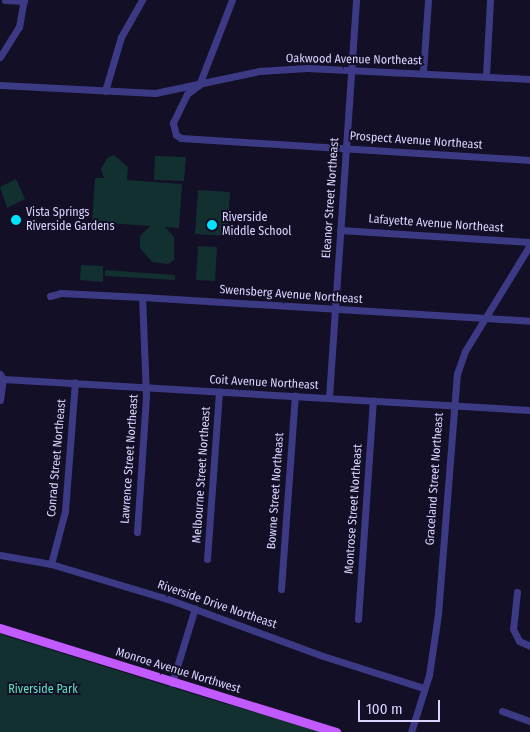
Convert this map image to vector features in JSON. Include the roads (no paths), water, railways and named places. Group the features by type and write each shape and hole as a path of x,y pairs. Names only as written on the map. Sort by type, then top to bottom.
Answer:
{"main road":[{"name":"Monroe Avenue Northwest","path":"0,628 13,634 336,732"},
{"name":"Monroe Avenue Northwest","path":"0,634 13,634"}],"street":[{"path":"0,57 19,27 24,1 5,0"},
{"path":"105,92 121,37 142,0"},
{"path":"199,85 232,0"},
{"name":"Eleanor Street Northeast","path":"330,397 356,0"},
{"path":"423,72 428,0"},
{"path":"486,76 490,0"},
{"name":"Oakwood Avenue Northeast","path":"0,85 105,92 155,93 259,71 307,68 423,72 530,79"},
{"name":"Prospect Avenue Northeast","path":"199,85 187,94 173,123 176,135 180,138 530,160"},
{"name":"Lafayette Avenue Northeast","path":"340,230 530,243"},
{"name":"Graceland Street Northeast","path":"411,732 429,675 438,614 452,405 462,359 530,243"},
{"name":"Swensberg Avenue Northeast","path":"50,296 61,293 142,297 530,321"},
{"name":"Lawrence Street Northeast","path":"137,532 146,387 142,297"},
{"path":"0,400 2,377"},
{"name":"Coit Avenue Northeast","path":"2,377 530,410"},
{"name":"Conrad Street Northeast","path":"51,564 66,511 75,382"},
{"name":"Melbourne Street Northeast","path":"207,559 219,391"},
{"name":"Bowne Street Northeast","path":"281,589 294,396"},
{"name":"Montrose Street Northeast","path":"358,619 373,401"},
{"name":"Riverside Drive Northeast","path":"0,555 51,564 195,608 322,656 424,688"},
{"path":"517,592 513,629 519,640 530,646"},
{"path":"172,683 195,608"},
{"path":"502,712 530,721"}],"place":[{"name":"Vista Springs Riverside Gardens","path":"16,220"},
{"name":"Riverside Middle School","path":"212,225"}],"park label":[{"name":"Riverside Park","path":"43,690"}]}
